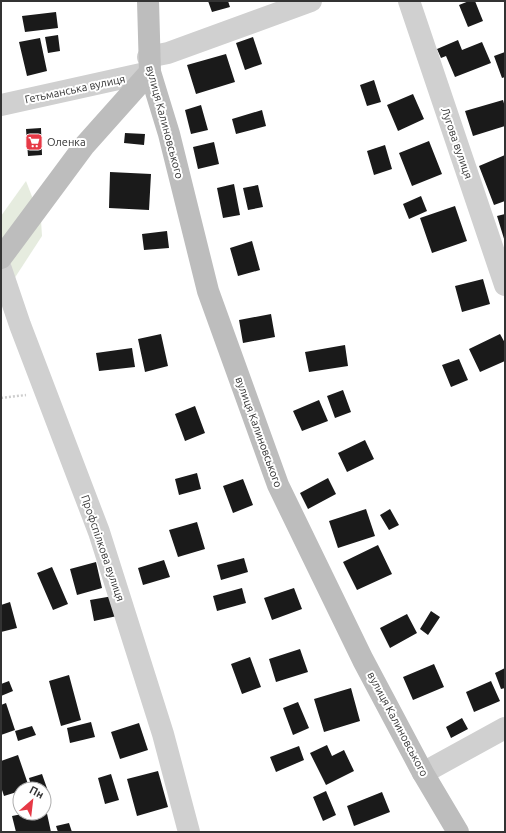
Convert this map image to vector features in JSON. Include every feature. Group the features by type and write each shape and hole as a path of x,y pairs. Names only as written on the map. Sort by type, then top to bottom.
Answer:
{"main road":[{"name":"вулиця Калиновського","path":"148,1 149,65 169,134 208,291 278,485 363,660 423,773 458,832"},
{"path":"1,258 84,146 149,65"}],"street":[{"name":"Гетьманська вулиця","path":"1,105 149,65 168,53 311,1"},
{"name":"Лугова вулиця","path":"409,1 505,285"},
{"name":"Профспілкова вулиця","path":"1,269 20,325 99,532 163,734 189,832"},
{"path":"423,773 505,728"}],"shaded area":[{"path":"26,181 41,220 42,236 1,299 1,216"}],"building":[{"path":"208,1 228,1 230,7 212,12"},
{"path":"469,1 475,1 483,21 468,27 459,5"},
{"path":"56,12 58,28 25,32 22,16"},
{"path":"58,35 60,51 48,53 45,37"},
{"path":"253,37 262,64 245,70 236,43"},
{"path":"40,38 47,71 27,76 19,42"},
{"path":"458,40 462,50 482,42 491,63 455,77 446,56 441,58 437,49"},
{"path":"505,52 505,77 502,78 494,56"},
{"path":"226,54 235,82 196,94 187,65"},
{"path":"374,80 381,102 367,106 360,85"},
{"path":"413,94 424,119 398,131 387,105"},
{"path":"503,100 505,107 505,126 473,136 465,111"},
{"path":"201,105 208,130 191,134 185,110"},
{"path":"262,110 266,126 236,134 232,119"},
{"name":"Оленка","path":"41,128 42,155 28,156 26,129"},
{"path":"125,133 145,134 144,145 124,143"},
{"path":"429,141 442,174 412,186 399,153"},
{"path":"214,142 219,164 198,169 193,147"},
{"path":"385,145 392,169 374,175 367,151"},
{"path":"505,155 505,201 494,205 479,166"},
{"path":"110,172 151,174 149,210 109,208"},
{"path":"234,184 240,215 223,218 217,188"},
{"path":"258,185 263,207 248,210 243,188"},
{"path":"421,196 427,211 409,219 403,204"},
{"path":"455,206 467,241 432,253 420,218"},
{"path":"505,214 505,242 497,216"},
{"path":"167,231 169,248 144,250 142,234"},
{"path":"252,241 260,270 238,276 230,248"},
{"path":"483,279 490,304 462,312 455,286"},
{"path":"271,314 275,337 243,343 239,320"},
{"path":"161,334 168,366 145,372 138,339"},
{"path":"500,334 505,343 505,361 480,372 469,349"},
{"path":"345,345 348,366 309,372 305,352"},
{"path":"132,348 135,367 99,371 96,353"},
{"path":"459,359 468,380 451,387 442,365"},
{"path":"343,390 351,412 335,418 327,396"},
{"path":"319,400 328,421 302,431 293,411"},
{"path":"195,406 205,433 185,441 175,414"},
{"path":"365,440 374,459 347,472 338,453"},
{"path":"197,473 201,489 179,495 175,479"},
{"path":"328,478 336,494 308,509 300,493"},
{"path":"243,479 253,505 233,513 223,486"},
{"path":"366,509 375,536 338,548 329,521"},
{"path":"390,509 399,525 389,530 380,515"},
{"path":"197,522 205,549 178,557 169,530"},
{"path":"378,545 392,574 357,590 343,562"},
{"path":"244,558 248,572 221,580 217,565"},
{"path":"164,560 170,577 143,585 138,568"},
{"path":"96,562 102,588 77,595 70,569"},
{"path":"52,567 68,604 53,610 37,573"},
{"path":"242,588 246,603 217,611 213,596"},
{"path":"294,588 302,609 272,620 264,598"},
{"path":"113,596 117,616 94,621 90,600"},
{"path":"10,602 17,628 1,632 1,605"},
{"path":"431,611 440,617 428,635 420,629"},
{"path":"407,614 417,633 390,648 380,628"},
{"path":"300,649 308,672 276,682 269,659"},
{"path":"250,657 261,687 242,694 231,664"},
{"path":"434,664 444,687 413,700 403,677"},
{"path":"505,668 505,688 501,689 495,673"},
{"path":"69,675 81,720 61,726 49,681"},
{"path":"9,681 13,691 1,696 1,684"},
{"path":"491,681 500,701 474,712 466,692"},
{"path":"351,688 360,721 324,732 314,699"},
{"path":"298,702 309,728 293,735 283,708"},
{"path":"6,703 15,730 1,735 1,705"},
{"path":"462,718 468,729 451,738 446,727"},
{"path":"91,722 95,737 70,743 67,728"},
{"path":"139,723 148,750 120,759 111,732"},
{"path":"32,726 36,735 18,741 15,731"},
{"path":"327,745 332,756 344,750 354,771 326,785 310,753"},
{"path":"299,746 304,760 276,772 270,757"},
{"path":"18,755 27,781 12,781 12,794 4,796 1,787 1,761"},
{"path":"158,771 168,807 137,816 127,779"},
{"path":"42,774 44,781 30,781 29,778"},
{"path":"111,774 119,800 105,804 98,778"},
{"path":"326,791 336,815 323,821 313,797"},
{"path":"382,792 390,812 354,826 347,806"},
{"path":"13,821 49,821 51,832 16,832"},
{"path":"69,823 72,832 58,832 56,826"}],"place":[{"name":"Оленка","path":"34,142"}]}
